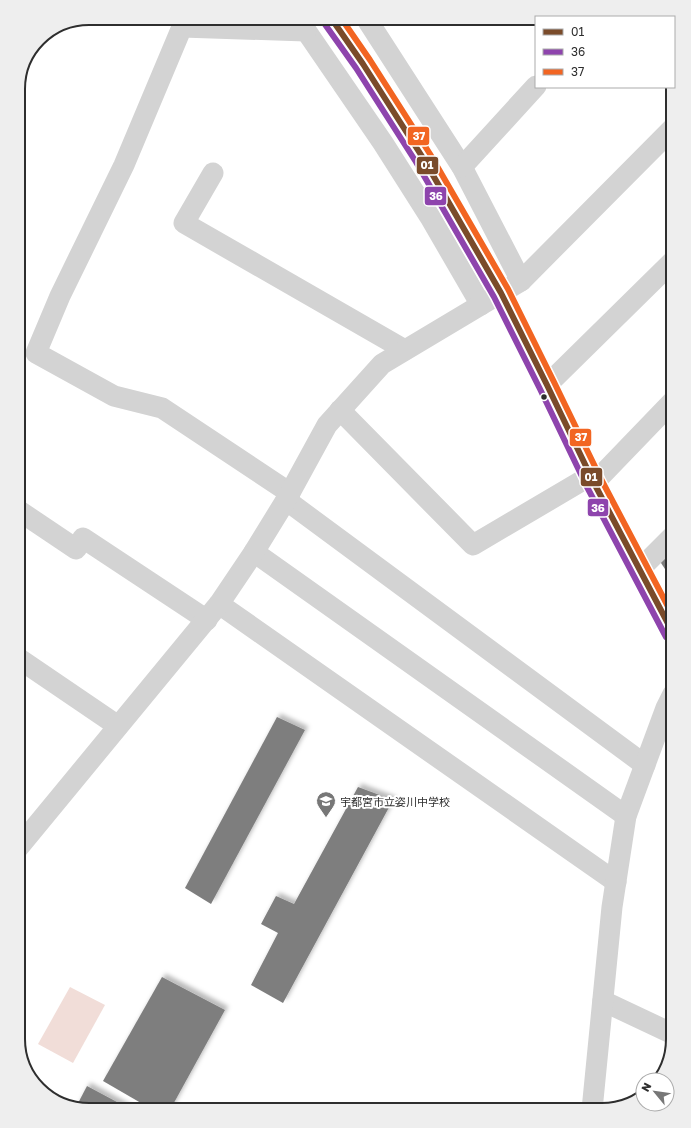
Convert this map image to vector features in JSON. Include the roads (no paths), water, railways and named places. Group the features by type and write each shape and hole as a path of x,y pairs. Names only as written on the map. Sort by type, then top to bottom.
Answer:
{"main road":[{"path":"337,25 423,158 501,293 592,480 666,620"}],"street":[{"path":"481,305 430,217 383,143 302,25 182,27 124,165 60,296 36,353 114,396 162,408 288,496 645,765"},
{"path":"371,25 462,167 521,281"},
{"path":"462,167 535,87"},
{"path":"25,839 213,612 254,552 288,496 327,425 340,410 382,364 521,281 666,135"},
{"path":"213,173 184,223 405,350"},
{"path":"547,385 666,268"},
{"path":"340,410 473,545 592,480 666,408"},
{"path":"25,515 76,549 83,538 213,612 616,882"},
{"path":"639,570 666,543"},
{"path":"254,552 626,816"},
{"path":"25,663 118,726"},
{"path":"593,1103 612,907 626,816 666,708"},
{"path":"603,1001 666,1031"}],"place":[{"name":"宇都宮市立姿川中学校","path":"326,818"}]}
